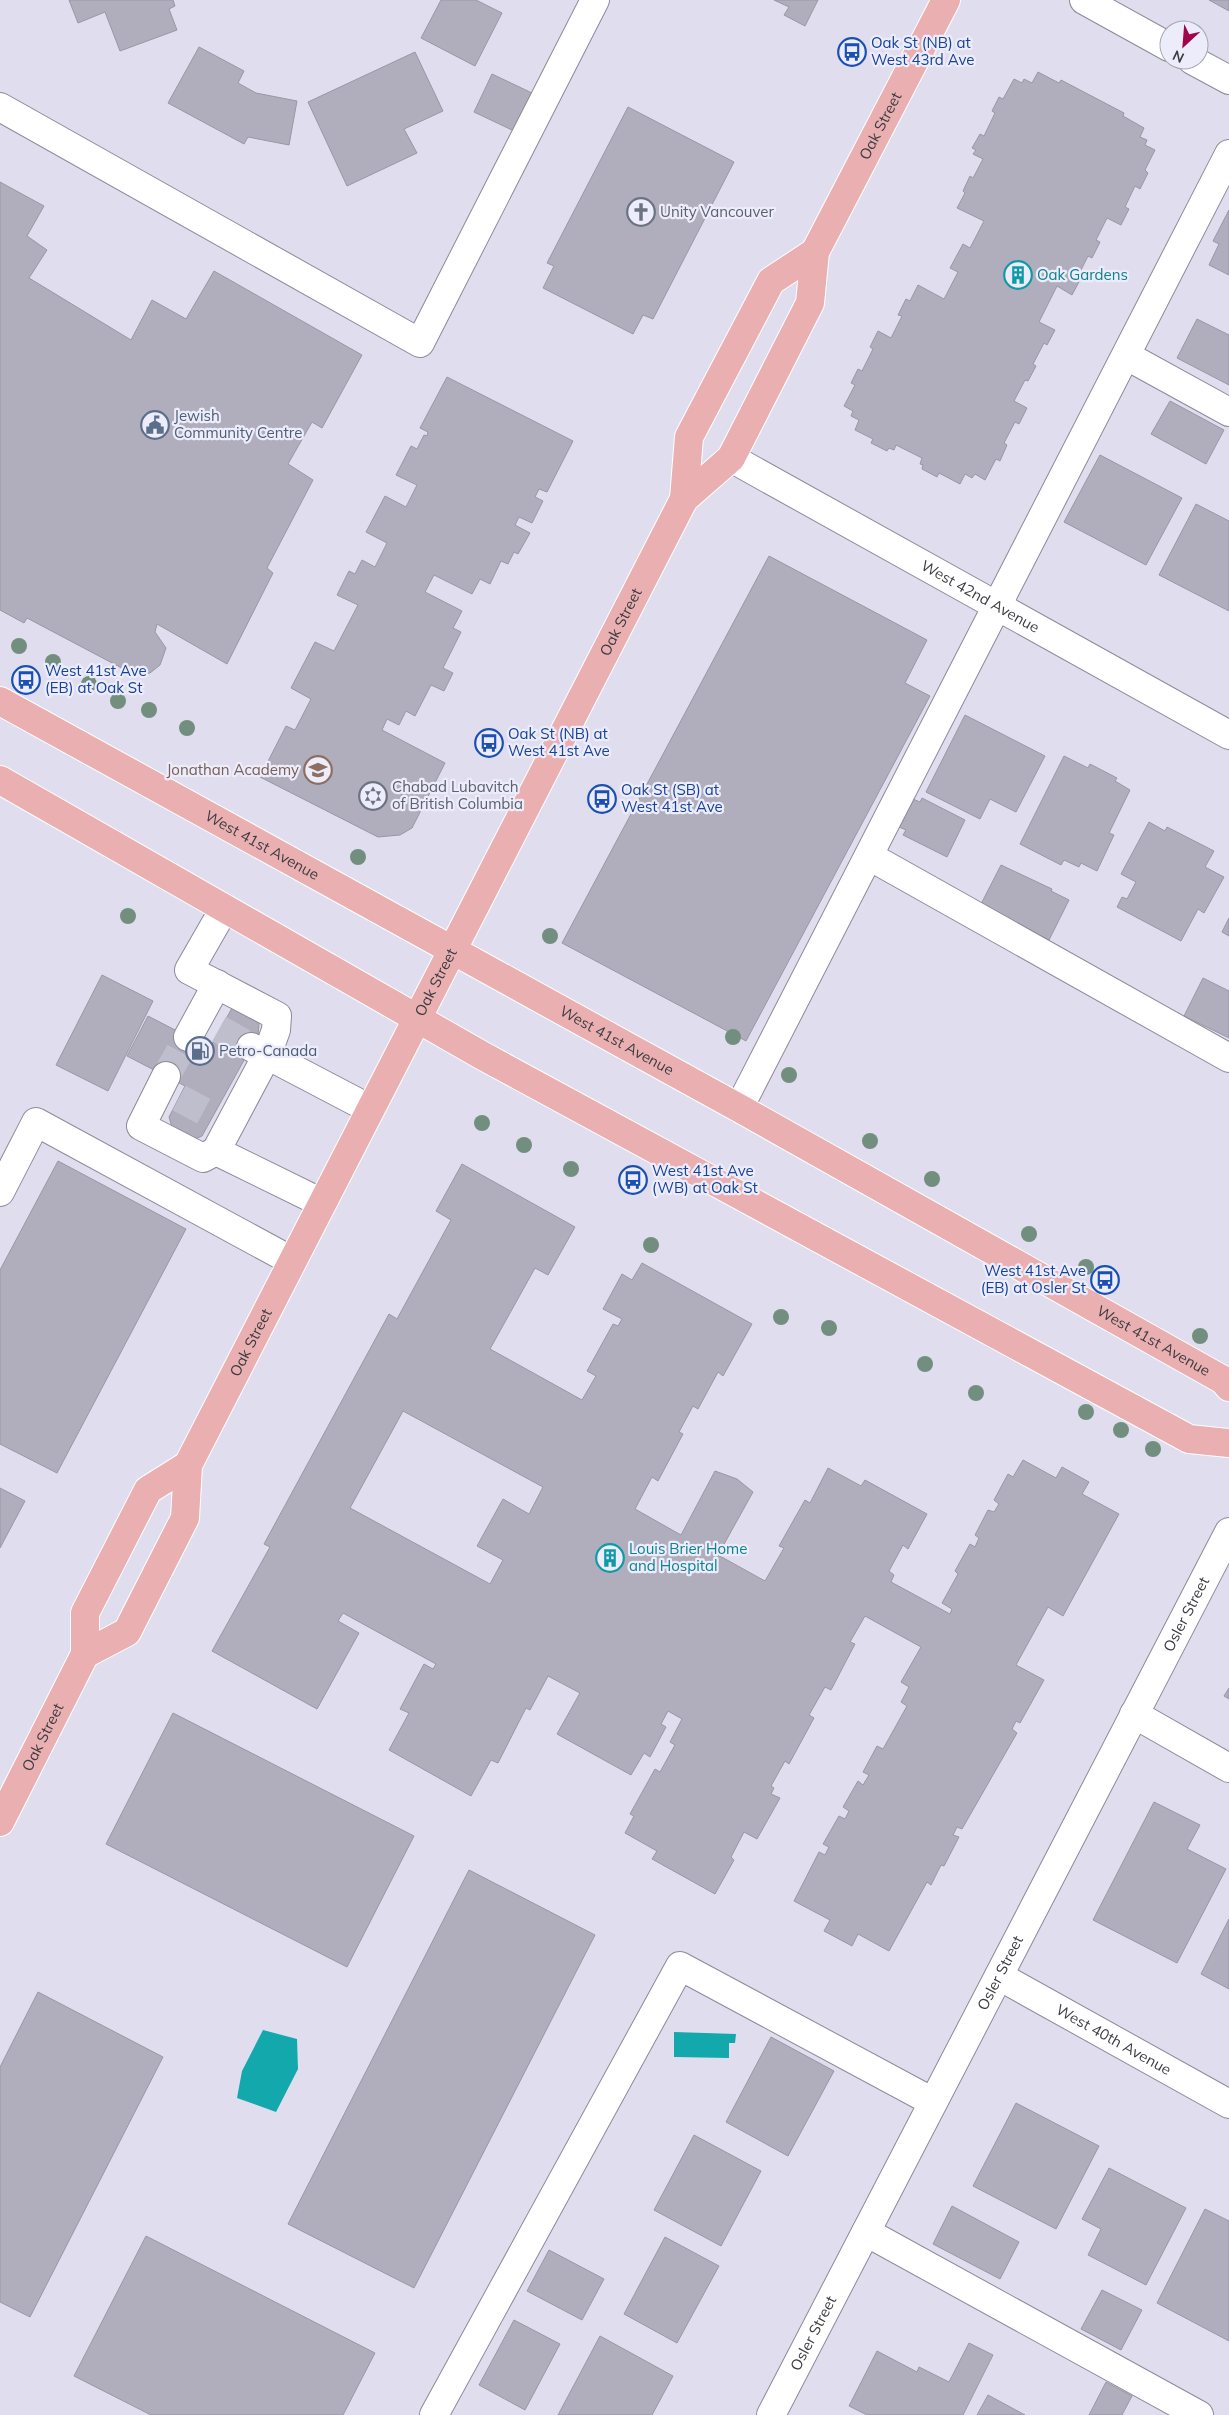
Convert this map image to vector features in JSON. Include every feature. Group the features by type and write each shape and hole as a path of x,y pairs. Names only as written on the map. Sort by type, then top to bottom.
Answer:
{"main road":[{"name":"Oak Street","path":"85,1654 127,1632 185,1518 188,1465 684,500 731,458 810,303 815,252 946,0"},
{"name":"Oak Street","path":"684,500 689,437 771,281 815,252"},
{"name":"West 41st Avenue","path":"1,705 739,1108 1223,1380 1229,1387"},
{"path":"0,780 492,1061 1189,1439 1229,1443"},
{"name":"Oak Street","path":"0,1822 85,1654 86,1612 148,1490 188,1465"}],"street":[{"path":"0,107 420,343 595,0"},
{"path":"1084,0 1159,41"},
{"path":"1209,69 1229,80"},
{"path":"739,1108 1127,356 1229,154"},
{"path":"1127,356 1229,412"},
{"name":"West 42nd Avenue","path":"731,458 1229,735"},
{"path":"869,856 1229,1058"},
{"path":"216,1152 222,1120 259,1051 276,1030 277,1016 189,970 224,909"},
{"path":"202,1027 217,984"},
{"path":"259,1051 370,1109"},
{"path":"169,1087 141,1126 203,1158 216,1152"},
{"path":"0,1192 36,1122 292,1261"},
{"path":"216,1152 322,1203"},
{"name":"Osler Street","path":"771,2415 1229,1532"},
{"path":"1134,1714 1229,1768"},
{"path":"434,2415 680,1966 933,2102"},
{"name":"West 40th Avenue","path":"999,1976 1229,2104"},
{"path":"866,2232 1199,2415"}],"water":[{"path":"263,2030 297,2039 298,2069 276,2112 237,2098 242,2071"},
{"path":"674,2032 736,2034 735,2043 729,2043 729,2058 674,2057"}],"building":[{"path":"69,0 173,0 175,6 169,9 177,30 120,51 105,12 78,23"},
{"path":"441,0 476,0 502,13 475,66 421,38"},
{"path":"774,0 818,0 805,26 784,15 789,7"},
{"path":"1209,0 1229,0 1229,11"},
{"path":"199,47 244,71 238,83 256,93 297,101 289,145 248,137 244,144 168,103"},
{"path":"415,52 443,111 404,129 417,153 347,186 308,102"},
{"name":"Oak Gardens","path":"1038,72 1059,83 1061,80 1124,113 1123,116 1144,128 1140,137 1147,140 1145,145 1155,150 1145,170 1148,173 1140,189 1135,186 1125,207 1129,209 1121,225 1107,218 1096,240 1100,242 1092,258 1088,256 1077,278 1080,280 1072,295 1057,286 1039,322 1055,330 1047,345 1044,343 1033,364 1036,366 1028,381 1025,380 1014,401 1027,408 1019,424 1015,422 1004,443 1007,445 1000,461 996,459 985,480 975,474 972,478 965,474 960,484 939,473 937,477 922,469 923,465 920,464 922,458 896,445 894,450 889,448 887,451 871,443 873,439 855,430 859,420 851,416 853,411 844,406 855,385 851,383 858,369 862,371 873,349 870,347 878,331 891,338 902,316 898,315 906,299 910,301 918,285 944,299 958,272 950,268 963,244 970,248 984,221 957,208 965,193 963,191 970,176 973,178 983,159 973,154 976,150 972,148 980,134 984,136 995,113 992,111 999,97 1003,99 1014,79 1022,83 1024,79 1032,83"},
{"path":"492,74 532,93 514,131 474,112"},
{"name":"Unity Vancouver","path":"628,107 734,162 653,319 643,315 633,334 543,288 554,266 547,263"},
{"name":"Jewish Community Centre","path":"0,182 44,206 27,236 47,250 29,278 131,340 152,300 186,319 214,271 362,355 322,428 312,422 288,464 313,480 267,568 273,573 227,664 157,624 155,632 166,648 160,665 150,673 133,674 27,618 24,623 0,610"},
{"path":"1229,210 1229,275 1209,265 1219,244 1213,241"},
{"path":"1197,319 1229,335 1229,385 1177,358"},
{"path":"447,377 573,441 547,492 539,489 535,497 543,501 532,523 519,517 515,525 530,533 518,554 514,552 508,564 501,561 490,584 480,579 472,594 434,575 425,592 462,611 453,628 461,632 443,668 453,673 444,691 431,685 415,716 406,711 399,725 387,719 382,730 445,763 412,828 400,835 378,837 260,777 286,726 295,730 311,699 291,688 315,642 334,651 358,605 337,595 349,571 355,574 362,560 375,567 387,543 366,532 385,496 406,507 417,485 396,475 411,446 417,449 424,435 427,436 428,432 420,428"},
{"path":"1170,401 1224,430 1206,464 1151,434"},
{"path":"1100,455 1182,498 1146,565 1064,522"},
{"path":"1196,504 1229,521 1229,611 1159,575"},
{"path":"769,556 927,640 905,683 930,696 746,1041 562,943"},
{"path":"965,715 1045,756 1016,812 990,799 980,819 926,792"},
{"path":"1064,756 1088,768 1090,764 1117,778 1115,781 1130,790 1109,833 1114,835 1097,871 1081,863 1079,867 1064,860 1061,865 1020,844"},
{"path":"922,798 965,820 947,857 903,835 906,830 899,827 913,799 920,802"},
{"path":"1149,822 1165,831 1167,827 1214,851 1205,867 1224,877 1204,913 1198,909 1181,941 1117,907 1122,897 1127,899 1136,882 1121,874"},
{"path":"1001,865 1052,889 1051,891 1069,900 1049,940 981,904"},
{"path":"1229,918 1229,936 1222,932"},
{"path":"102,975 153,1001 108,1091 56,1065"},
{"path":"1203,978 1229,991 1229,1038 1184,1016"},
{"path":"232,1008 255,1016 259,1025 258,1035 202,1136 193,1140 174,1134 169,1117 185,1086 127,1056 148,1016 210,1048"},
{"path":"58,1161 186,1229 57,1473 0,1444 0,1270"},
{"name":"Louis Brier Home and Hospital","path":"462,1164 575,1227 548,1275 535,1268 490,1349 582,1400 596,1376 587,1371 613,1324 618,1326 622,1319 603,1309 622,1274 632,1280 642,1263 752,1324 723,1376 718,1372 698,1409 693,1406 679,1432 683,1434 658,1481 652,1477 635,1509 681,1535 715,1471 737,1479 753,1492 718,1555 765,1581 784,1548 779,1546 805,1500 810,1503 828,1468 861,1486 865,1480 927,1514 908,1549 903,1545 889,1571 894,1575 891,1582 950,1614 952,1609 942,1603 958,1574 955,1571 970,1544 975,1547 979,1538 975,1535 988,1510 994,1512 999,1504 994,1500 1008,1474 1013,1477 1023,1460 1056,1478 1062,1467 1089,1482 1082,1494 1119,1514 1063,1616 1048,1607 1016,1665 1044,1680 1020,1723 1016,1721 1012,1729 1017,1733 962,1829 957,1827 953,1835 959,1837 944,1866 941,1865 931,1885 927,1882 889,1951 858,1934 852,1946 824,1931 830,1920 794,1901 819,1852 825,1855 829,1847 823,1844 839,1816 845,1819 849,1811 843,1807 858,1781 863,1785 869,1775 863,1772 877,1746 883,1749 907,1706 901,1702 909,1687 901,1682 921,1647 865,1616 850,1642 855,1644 831,1690 825,1687 809,1715 814,1718 789,1764 785,1761 771,1786 774,1788 771,1794 780,1798 757,1839 744,1832 731,1857 734,1860 715,1894 652,1859 657,1851 625,1833 634,1816 630,1814 655,1769 660,1772 675,1745 670,1742 682,1719 668,1711 661,1724 666,1727 650,1757 644,1753 631,1775 557,1734 580,1693 548,1676 530,1710 526,1708 498,1763 491,1760 471,1796 389,1750 409,1713 400,1709 424,1664 433,1669 436,1664 343,1613 338,1621 359,1633 317,1709 212,1651 270,1547 264,1544 389,1314 397,1319 451,1220 436,1211","holes":["403,1411 543,1487 529,1514 503,1499 477,1546 503,1560 490,1584 350,1508"]},
{"path":"0,1488 25,1501 0,1548"},
{"path":"1229,1688 1229,1699 1224,1696"},
{"path":"173,1713 414,1836 347,1967 106,1844"},
{"path":"1154,1802 1200,1825 1187,1849 1226,1869 1177,1963 1093,1920"},
{"path":"469,1870 595,1935 414,2288 288,2224"},
{"path":"1229,1919 1229,1989 1201,1974"},
{"path":"38,1992 163,2057 30,2317 0,2302 0,2067"},
{"path":"771,2037 834,2071 788,2156 726,2122"},
{"path":"1016,2103 1099,2146 1056,2229 973,2186"},
{"path":"694,2135 761,2171 721,2246 654,2210"},
{"path":"1109,2168 1186,2208 1146,2285 1088,2255 1101,2229 1082,2219"},
{"path":"952,2206 1019,2242 1000,2279 933,2244"},
{"path":"1205,2209 1229,2221 1229,2341 1157,2303"},
{"path":"146,2236 375,2353 343,2415 151,2415 74,2376"},
{"path":"665,2237 719,2266 677,2343 624,2314"},
{"path":"549,2250 604,2279 582,2320 527,2291"},
{"path":"1102,2290 1142,2310 1121,2350 1081,2329"},
{"path":"514,2320 560,2344 525,2410 479,2385"},
{"path":"600,2336 673,2376 652,2415 558,2415"},
{"path":"969,2343 993,2355 963,2415 867,2415 849,2406 877,2351 917,2372 919,2367 949,2382"},
{"path":"1106,2382 1132,2396 1122,2415 1089,2415"},
{"path":"988,2395 1025,2415 977,2415"}],"tunnel":[{"path":"219,1029 251,1047"},
{"path":"166,1076 188,1037"},
{"path":"179,1098 213,1116"}],"place":[{"name":"Oak St (NB) at West 43rd Ave","path":"852,52"},
{"name":"Unity Vancouver","path":"641,212"},
{"name":"Oak Gardens","path":"1018,275"},
{"name":"Jewish Community Centre","path":"155,425"},
{"name":"West 41st Ave (EB) at Oak St","path":"26,680"},
{"name":"Oak St (NB) at West 41st Ave","path":"489,743"},
{"name":"Jonathan Academy","path":"318,770"},
{"name":"Chabad Lubavitch of British Columbia","path":"373,796"},
{"name":"Oak St (SB) at West 41st Ave","path":"602,799"},
{"name":"Petro-Canada","path":"200,1051"},
{"name":"West 41st Ave (WB) at Oak St","path":"633,1180"},
{"name":"West 41st Ave (EB) at Osler St","path":"1105,1280"},
{"name":"Louis Brier Home and Hospital","path":"610,1558"}]}
